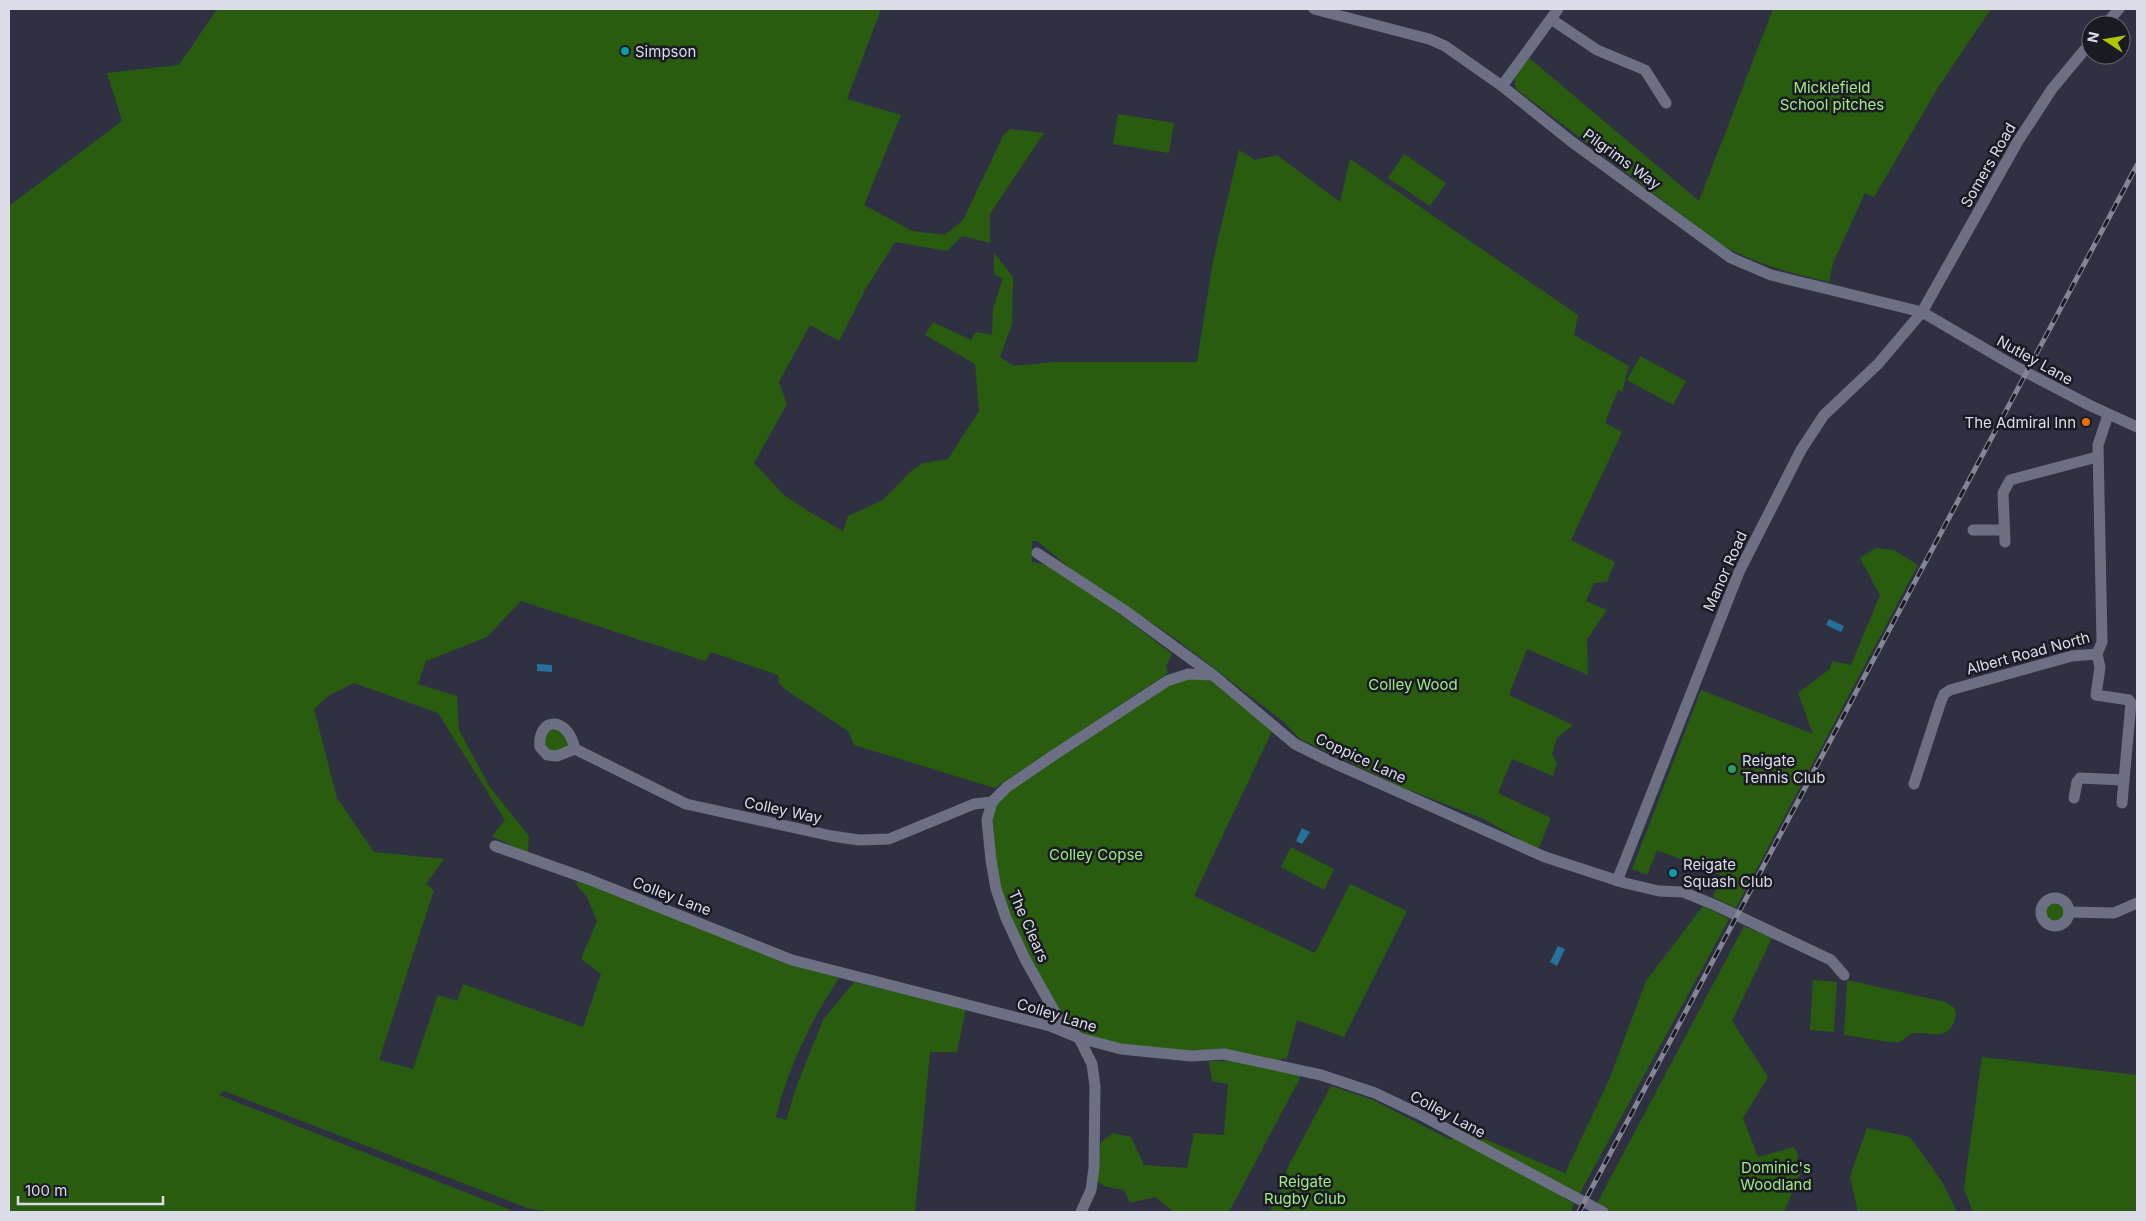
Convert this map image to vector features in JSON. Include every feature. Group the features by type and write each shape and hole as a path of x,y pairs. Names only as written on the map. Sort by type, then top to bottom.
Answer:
{"street":[{"name":"Pilgrims Way","path":"1314,9 1429,39 1445,46 1502,86 1572,142 1732,258 1771,275 1922,312"},
{"path":"1502,86 1558,9"},
{"path":"1551,19 1597,50 1645,70 1666,103"},
{"name":"Somers Road","path":"1922,312 2018,140 2052,89 2081,54"},
{"name":"Nutley Lane","path":"1922,312 2016,367 2108,415 2137,426"},
{"name":"Manor Road","path":"1617,881 1739,572 1786,478 1824,415 1878,364 1922,312"},
{"name":"Albert Road North","path":"1914,784 1944,694 1950,690 2072,656 2097,654 2102,642 2097,457 2099,438 2108,415"},
{"path":"2005,542 2003,493 2010,480 2097,457"},
{"path":"1973,530 2004,530"},
{"name":"Coppice Lane","path":"1037,553 1124,610 1213,675 1295,744 1495,836 1587,872 1658,892 1683,892 1715,905 1831,960 1844,976"},
{"path":"2097,654 2100,667 2096,695 2129,700 2131,703 2122,802"},
{"path":"992,802 1007,787 1167,681 1188,674 1213,675"},
{"name":"Colley Way","path":"575,749 686,804 841,838 873,841 889,839 974,804 992,802"},
{"path":"2074,798 2077,782 2080,778 2124,780"},
{"name":"The Clears","path":"992,802 987,820 991,860 996,889 1006,918 1025,959 1061,1023 1079,1038 1092,1064 1095,1086 1094,1168 1091,1190 1080,1212"},
{"name":"Colley Lane","path":"495,846 588,879 792,960 1050,1026 1079,1038 1122,1049 1154,1054 1190,1056 1224,1054 1321,1075 1375,1093 1419,1114 1603,1212"},
{"path":"2069,912 2114,913 2137,903"}],"green space":[{"name":"Colley Wood","path":"217,9 881,9 847,99 901,115 864,205 912,231 945,235 963,220 1003,136 1010,129 1044,133 990,214 990,243 962,236 947,251 895,242 865,290 839,341 810,325 779,382 787,404 754,463 784,495 843,531 848,516 883,500 910,472 923,463 948,459 979,411 975,364 925,335 933,322 971,340 976,332 992,335 993,308 1003,279 994,274 994,253 1013,277 1012,324 1000,357 1014,366 1054,362 1197,362 1213,261 1239,150 1255,160 1277,155 1340,202 1350,159 1578,315 1574,335 1629,366 1622,392 1618,390 1605,423 1622,432 1571,540 1615,562 1607,582 1594,583 1586,601 1607,610 1587,639 1588,675 1527,649 1509,695 1573,725 1557,738 1552,754 1557,763 1553,776 1512,759 1498,793 1551,818 1538,850 1484,819 1404,788 1300,739 1285,723 1176,639 1075,572 1037,541 1032,541 1032,562 1047,565 1117,612 1172,654 1166,666 1168,673 995,788 854,745 848,731 786,690 779,683 778,675 711,652 705,661 521,601 487,637 426,661 418,684 457,696 459,730 489,786 529,836 528,854 492,836 505,820 438,713 354,683 328,696 314,709 337,798 374,852 444,859 426,884 434,890 379,1060 413,1069 438,995 457,1001 463,984 583,1027 601,974 581,959 597,921 587,897 576,884 579,880 803,967 839,978 801,1045 776,1117 786,1120 797,1085 823,1020 854,982 966,1009 957,1052 930,1052 915,1212 554,1212 530,1209 224,1091 219,1095 515,1212 9,1212 9,206 122,121 107,73 179,65"},
{"name":"Micklefield School pitches","path":"1773,9 1991,9 1939,86 1874,197 1865,193 1833,263 1829,282 1774,267 1748,258 1721,245 1516,89 1516,75 1528,57 1699,201"},
{"path":"1118,114 1174,123 1169,153 1113,144"},
{"path":"1404,154 1446,183 1430,206 1388,178"},
{"path":"1640,356 1686,381 1673,405 1627,380"},
{"name":"Reigate Tennis Club","path":"1876,548 1894,550 1918,565 1736,908 1713,897 1721,875 1657,850 1647,875 1632,869 1701,690 1813,734 1798,693 1830,669 1832,661 1851,665 1880,595 1860,558"},
{"name":"Colley Copse","path":"1213,675 1275,725 1194,896 1315,953 1350,884 1407,911 1344,1037 1297,1020 1287,1058 1265,1062 1191,1056 1079,1038 1061,1023 996,889 992,802 1167,681"},
{"path":"557,728 570,744 568,748 554,753 545,749 546,733"},
{"path":"1291,847 1334,869 1324,890 1281,867"},
{"path":"2055,902 2062,905 2065,912 2062,919 2055,922 2048,919 2045,912 2048,905"},
{"name":"Reigate Rugby Club","path":"1703,906 1729,919 1579,1195 1567,1190 1563,1198 1574,1203 1571,1212 1270,1212 1290,1163 1331,1086 1373,1100 1451,1140 1458,1128 1565,1173 1609,1080 1646,981"},
{"name":"Dominic's Woodland","path":"1744,926 1772,938 1732,1021 1768,1077 1743,1118 1758,1157 1794,1147 1798,1155 1796,1163 1803,1167 1784,1212 1610,1212 1596,1205"},
{"path":"1813,980 1837,982 1834,1032 1810,1030"},
{"path":"1847,980 1945,1002 1954,1008 1956,1013 1955,1019 1952,1026 1944,1033 1914,1033 1898,1042 1844,1035"},
{"path":"1982,1057 2137,1075 2137,1212 1973,1212 1964,1188"},
{"path":"1209,1061 1234,1061 1299,1073 1300,1078 1229,1212 1174,1212 1155,1197 1130,1203 1124,1190 1107,1187 1096,1181 1101,1142 1113,1133 1131,1137 1144,1165 1187,1168 1194,1133 1224,1135 1228,1084 1212,1081"},
{"path":"1867,1128 1910,1137 1941,1180 1957,1212 1858,1212 1850,1176"}],"water":[{"path":"1829,619 1844,626 1841,632 1826,625"},
{"path":"537,664 552,665 552,672 537,671"},
{"path":"1302,828 1310,832 1302,844 1296,841"},
{"path":"1558,946 1565,949 1557,966 1550,962"}],"railway":[{"path":"1579,1212 2137,165"}],"place":[{"name":"Simpson","path":"625,51"},
{"name":"The Admiral Inn","path":"2086,422"},
{"name":"Reigate Tennis Club","path":"1732,769"},
{"name":"Reigate Squash Club","path":"1673,873"}]}
